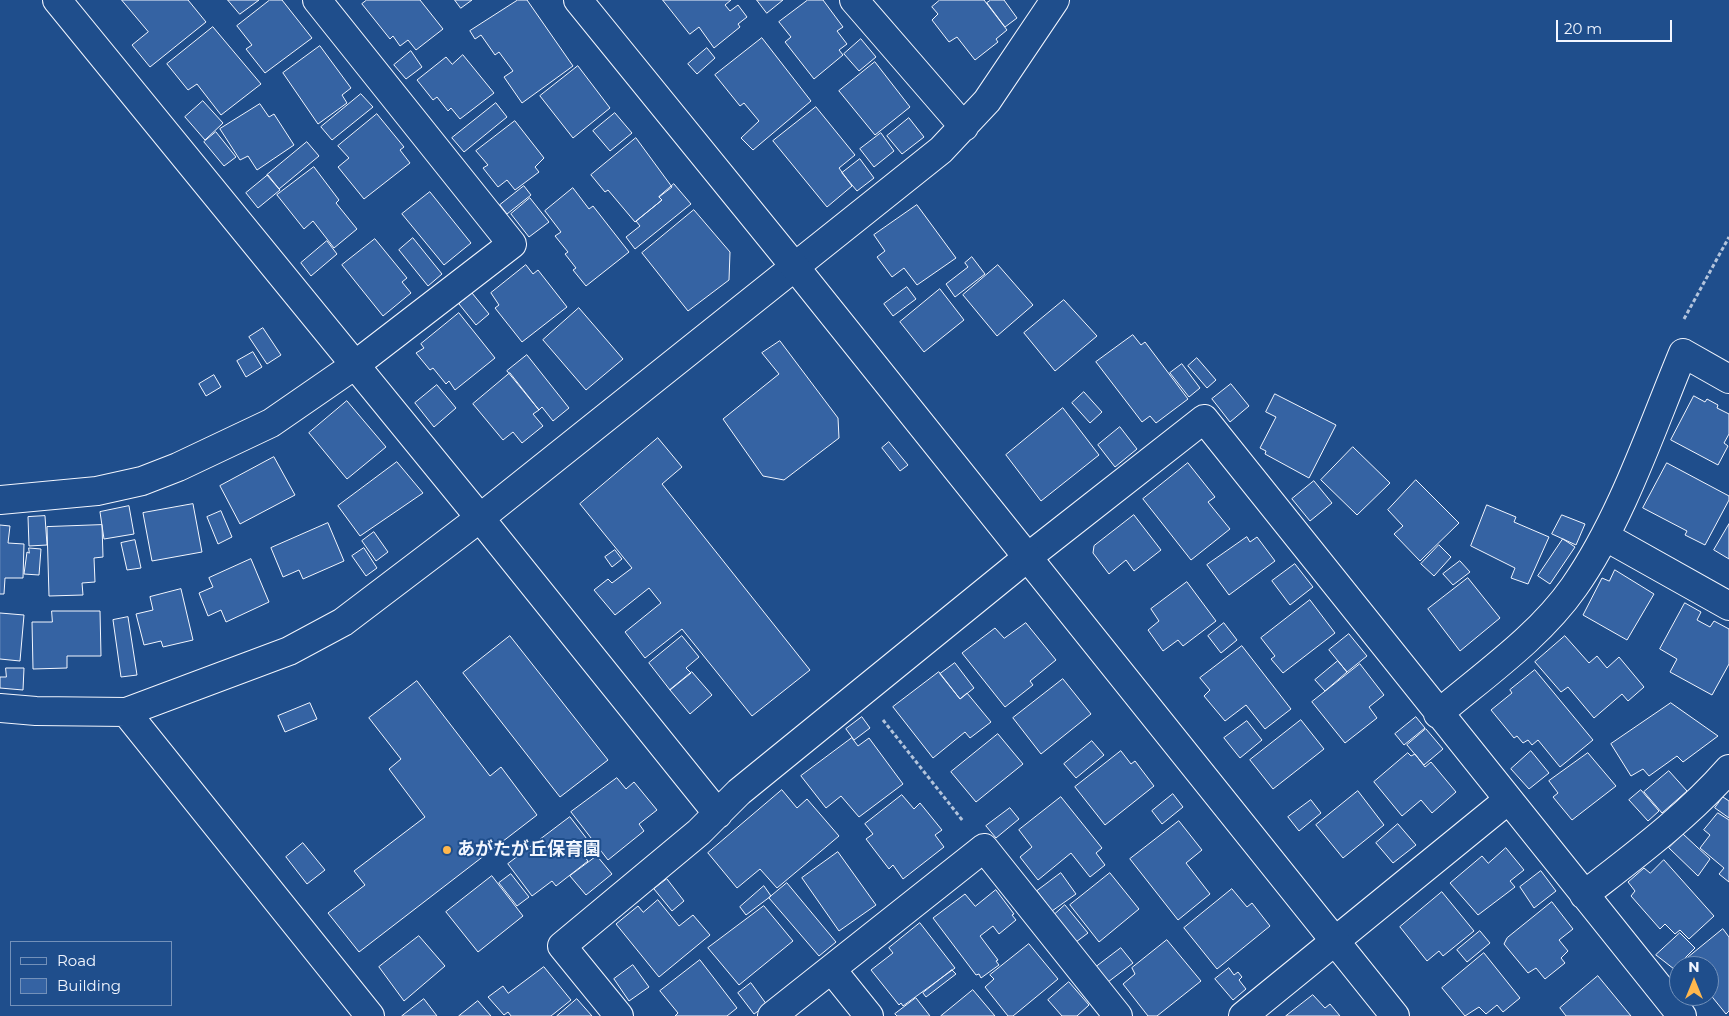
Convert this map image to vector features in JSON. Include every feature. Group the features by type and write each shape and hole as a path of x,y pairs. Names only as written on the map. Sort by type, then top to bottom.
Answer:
{"street":[{"path":"0,500 97,491 142,481 178,467 271,423 356,365 512,244 317,0"},
{"path":"578,0 795,267 1395,1016"},
{"path":"854,0 964,127"},
{"path":"0,708 36,711 126,712 289,651 343,622 480,518 941,150 987,101 1056,0"},
{"path":"63,2 718,814"},
{"path":"1438,714 1520,645 1574,588 1606,537 1683,353 1729,378"},
{"path":"619,1016 562,946 718,814 739,792 861,692 1028,557 1204,420 1682,1016"},
{"path":"1606,537 1729,606"},
{"path":"126,712 370,1016"},
{"path":"1584,895 1635,856 1689,809 1729,769"},
{"path":"1243,1016 1508,800"},
{"path":"772,1016 984,848 1118,1016"},
{"path":"832,970 869,1016"}],"path":[{"path":"1683,353 1681,326 1729,237"},
{"path":"861,692 984,848"}],"building":[{"path":"122,0 188,0 206,22 150,67 132,45 148,32"},
{"path":"228,0 259,0 240,14"},
{"path":"270,0 282,0 312,38 265,73 246,49 252,45 237,26"},
{"path":"367,0 420,0 443,29 416,50 408,40 400,46 393,36 390,39 362,4"},
{"path":"455,0 472,0 461,8"},
{"path":"518,0 527,0 573,66 522,103 504,77 513,71 499,52 495,55 481,35 475,39 470,31"},
{"path":"663,0 731,0 725,5 730,11 738,5 747,17 738,24 740,27 714,48 699,27 690,34"},
{"path":"757,0 783,0 767,13"},
{"path":"808,0 823,0 843,27 837,31 847,44 839,50 843,55 814,79 785,42 791,37 779,22"},
{"path":"940,0 984,0 1007,30 996,39 998,42 975,60 957,37 949,42 932,20 938,14 932,7"},
{"path":"991,0 1004,0 1017,18 1005,27 987,3"},
{"path":"213,27 261,84 221,115 197,84 188,90 167,64"},
{"path":"762,38 811,101 753,150 741,138 759,121 744,103 740,106 715,75"},
{"path":"861,39 876,57 859,71 844,54"},
{"path":"320,46 351,88 342,95 347,103 318,124 283,73"},
{"path":"707,48 715,58 697,74 688,64"},
{"path":"411,51 422,67 406,79 394,65"},
{"path":"463,55 494,93 460,119 451,108 448,111 437,97 433,100 417,80 446,57 452,64"},
{"path":"875,62 910,107 875,135 839,91"},
{"path":"578,66 610,108 573,138 540,96"},
{"path":"361,94 373,107 332,140 321,127"},
{"path":"203,101 223,123 205,140 185,117"},
{"path":"496,103 507,117 464,152 452,138"},
{"path":"260,104 269,117 274,114 294,145 257,170 248,156 240,160 220,129"},
{"path":"816,107 855,155 839,168 852,186 827,207 773,141"},
{"path":"615,113 632,133 610,151 593,131"},
{"path":"377,114 404,147 400,150 410,163 364,199 338,167 349,158 338,146"},
{"path":"909,118 924,137 902,154 887,136"},
{"path":"515,121 544,158 535,167 539,172 515,190 507,180 498,187 483,168 488,165 476,151"},
{"path":"216,132 236,157 224,166 204,142"},
{"path":"881,133 894,151 874,167 860,149"},
{"path":"636,138 672,187 659,197 662,200 635,222 608,190 605,192 591,175"},
{"path":"307,142 319,156 279,189 267,175"},
{"path":"860,159 874,178 857,191 842,173"},
{"path":"314,167 339,200 336,203 357,229 334,248 313,221 304,229 277,195"},
{"path":"268,175 280,190 258,208 246,193"},
{"path":"674,184 691,204 635,249 626,237 640,226 636,221 662,200 659,197"},
{"path":"524,186 531,195 507,214 500,205"},
{"path":"573,188 589,209 593,206 629,252 586,286 573,270 576,268 565,254 568,252 555,236 561,232 545,211"},
{"path":"430,192 471,243 444,265 402,214"},
{"path":"530,198 549,222 529,237 511,214"},
{"path":"917,205 956,258 917,285 904,268 892,277 877,257 885,251 874,235"},
{"path":"694,210 730,252 729,280 688,311 642,253"},
{"path":"413,238 442,274 428,286 399,250"},
{"path":"375,239 407,278 402,282 411,293 383,316 342,265"},
{"path":"327,241 337,254 311,276 301,263"},
{"path":"972,257 985,274 955,297 946,284 968,267 965,263"},
{"path":"526,265 533,274 538,270 567,307 522,342 495,308 499,305 491,293"},
{"path":"998,265 1033,305 997,336 963,295"},
{"path":"907,287 916,299 893,316 884,304"},
{"path":"940,289 964,320 924,352 900,322"},
{"path":"472,293 489,314 476,325 459,304"},
{"path":"1064,300 1097,336 1055,371 1024,333"},
{"path":"579,308 623,359 586,390 543,340"},
{"path":"459,313 495,358 455,390 449,381 446,384 433,368 430,370 416,353 424,348 421,344"},
{"path":"263,328 281,355 267,364 249,337"},
{"path":"1133,335 1141,345 1145,342 1188,399 1156,423 1150,416 1142,422 1096,362"},
{"path":"780,341 838,418 839,438 784,480 763,476 723,419 779,374 762,353"},
{"path":"253,352 262,367 246,377 237,361"},
{"path":"527,355 569,408 553,421 542,407 539,410 507,371"},
{"path":"1197,358 1216,380 1207,388 1188,366"},
{"path":"1182,364 1200,388 1189,397 1170,373"},
{"path":"510,373 539,410 533,414 543,426 522,443 513,432 503,440 473,404"},
{"path":"214,375 221,387 206,396 199,384"},
{"path":"1231,384 1249,406 1230,422 1212,399"},
{"path":"437,385 456,408 434,427 415,403"},
{"path":"1084,392 1102,412 1090,423 1072,403"},
{"path":"1275,394 1336,425 1309,478 1265,454 1266,451 1260,448 1276,417 1266,412"},
{"path":"1694,396 1705,402 1707,399 1718,405 1717,408 1729,414 1729,434 1724,443 1728,446 1718,465 1671,440"},
{"path":"347,401 386,447 347,479 309,433"},
{"path":"1063,408 1099,455 1041,501 1006,455"},
{"path":"1120,427 1137,449 1115,467 1098,445"},
{"path":"658,438 682,467 662,484 810,670 752,716 682,629 645,658 625,632 661,603 649,588 615,615 594,590 608,579 612,583 632,568 580,504"},
{"path":"889,442 908,465 900,471 882,448"},
{"path":"1353,447 1390,483 1357,515 1321,480"},
{"path":"274,457 295,495 240,524 220,486"},
{"path":"397,462 423,493 360,536 338,506"},
{"path":"1188,463 1215,497 1208,502 1230,529 1191,560 1143,499"},
{"path":"1667,463 1729,496 1729,500 1705,545 1685,535 1687,531 1643,508"},
{"path":"1416,480 1459,523 1420,561 1394,534 1403,526 1388,510"},
{"path":"1314,481 1332,503 1310,521 1292,499"},
{"path":"193,504 202,552 152,561 143,513"},
{"path":"1487,505 1516,517 1514,522 1549,537 1528,584 1511,578 1515,568 1471,546"},
{"path":"129,506 134,534 104,539 100,512"},
{"path":"221,511 232,537 218,544 207,517"},
{"path":"1134,515 1161,550 1134,571 1126,560 1109,574 1093,553 1094,546"},
{"path":"1562,515 1585,524 1576,545 1552,534"},
{"path":"45,516 47,545 29,546 28,517"},
{"path":"328,523 344,561 303,579 299,570 283,577 271,548"},
{"path":"1729,524 1729,559 1714,550"},
{"path":"0,525 10,526 8,543 24,544 23,578 5,578 4,594 0,594"},
{"path":"102,525 103,557 94,558 95,582 82,583 83,595 49,596 47,527"},
{"path":"374,532 388,552 376,561 362,541"},
{"path":"1247,537 1250,542 1257,537 1275,561 1229,595 1207,565"},
{"path":"1563,539 1575,547 1550,584 1538,576"},
{"path":"135,540 141,568 127,570 121,543"},
{"path":"1439,545 1451,557 1434,576 1421,564"},
{"path":"29,548 41,549 39,575 24,574"},
{"path":"364,548 377,568 366,576 352,556"},
{"path":"615,550 622,559 612,567 605,557"},
{"path":"251,559 269,602 226,622 221,610 208,616 199,593 213,587 209,578"},
{"path":"1460,561 1470,572 1453,585 1443,574"},
{"path":"1295,564 1313,587 1290,605 1272,581"},
{"path":"1615,570 1654,594 1627,640 1583,615 1602,578 1609,581"},
{"path":"1468,578 1500,618 1460,651 1428,609"},
{"path":"1187,582 1216,621 1183,646 1178,640 1163,651 1148,630 1159,621 1151,609"},
{"path":"181,589 193,640 163,647 161,641 144,645 136,614 153,610 150,597"},
{"path":"1310,600 1335,633 1283,673 1271,659 1275,656 1261,638"},
{"path":"1685,603 1701,612 1697,620 1710,627 1714,621 1729,629 1729,664 1712,695 1670,672 1677,659 1660,649"},
{"path":"52,611 100,611 101,656 67,656 67,668 33,669 32,622 52,622"},
{"path":"0,613 24,615 20,661 0,659"},
{"path":"128,617 137,675 121,677 113,620"},
{"path":"1026,623 1056,660 1030,681 1033,685 1005,707 962,653 995,628 1004,638"},
{"path":"1224,623 1237,640 1221,653 1208,636"},
{"path":"1349,634 1367,656 1347,672 1329,650"},
{"path":"510,636 608,760 560,797 463,673"},
{"path":"682,636 699,657 686,668 691,673 670,690 649,663"},
{"path":"1565,636 1589,663 1597,656 1607,668 1619,657 1644,687 1628,701 1622,694 1594,718 1568,687 1561,692 1535,662"},
{"path":"1242,646 1291,709 1265,729 1246,705 1225,721 1204,696 1210,690 1200,678"},
{"path":"1338,661 1347,672 1325,691 1315,680"},
{"path":"955,663 974,688 960,699 940,674"},
{"path":"1360,664 1384,695 1369,707 1377,718 1345,743 1312,702"},
{"path":"6,668 24,668 23,690 0,688 0,677 6,677"},
{"path":"1535,670 1593,740 1560,767 1538,740 1532,745 1528,740 1523,743 1517,736 1514,738 1491,710 1512,693 1510,690"},
{"path":"692,672 712,695 690,714 670,690"},
{"path":"939,672 960,699 967,693 991,722 970,738 965,732 933,758 893,707"},
{"path":"1063,679 1091,714 1041,754 1013,718"},
{"path":"417,681 490,776 501,767 537,815 359,952 328,913 365,885 354,871 425,817 389,769 401,759 369,718"},
{"path":"310,703 317,719 285,732 278,716"},
{"path":"1671,703 1718,736 1683,762 1677,756 1649,776 1643,769 1631,776 1611,744"},
{"path":"862,717 870,728 854,740 846,729"},
{"path":"1416,717 1425,728 1404,745 1395,734"},
{"path":"1301,720 1324,749 1273,789 1250,760"},
{"path":"1247,721 1262,740 1240,758 1224,738"},
{"path":"1426,729 1443,749 1424,765 1407,745"},
{"path":"998,734 1023,764 976,802 951,772"},
{"path":"852,738 858,746 869,738 903,784 859,817 841,796 826,808 801,776"},
{"path":"1092,741 1104,755 1076,778 1064,764"},
{"path":"1121,751 1131,764 1135,761 1154,786 1105,825 1075,787"},
{"path":"1531,751 1549,773 1529,789 1511,769"},
{"path":"1408,753 1411,756 1415,754 1425,767 1431,762 1456,792 1432,813 1421,800 1402,816 1374,782"},
{"path":"1588,753 1616,786 1572,820 1553,797 1558,793 1549,781"},
{"path":"1669,771 1687,791 1662,813 1644,792"},
{"path":"617,778 626,789 634,782 657,810 639,824 644,831 608,860 571,812"},
{"path":"782,790 797,808 807,799 839,836 777,888 760,869 737,888 708,853"},
{"path":"1641,790 1659,811 1648,821 1629,800"},
{"path":"1358,791 1384,825 1343,858 1316,825"},
{"path":"1173,794 1183,807 1162,824 1152,811"},
{"path":"902,795 914,809 920,803 942,830 935,835 944,847 903,879 893,865 889,869 866,839 873,834 865,824"},
{"path":"1061,797 1102,848 1096,853 1105,865 1090,877 1071,853 1038,880 1020,857 1032,847 1019,830"},
{"path":"1723,797 1729,801 1729,818 1715,808"},
{"path":"1311,800 1321,813 1299,831 1288,817"},
{"path":"1010,808 1019,819 996,838 986,826"},
{"path":"1718,813 1729,820 1729,882 1719,874 1724,868 1700,848 1710,835 1704,830"},
{"path":"570,817 590,843 580,851 588,861 556,886 552,881 532,896 508,864"},
{"path":"1179,821 1202,850 1186,863 1210,894 1178,920 1130,859"},
{"path":"1398,824 1416,845 1393,863 1376,843"},
{"path":"1683,834 1710,859 1698,876 1669,848"},
{"path":"303,843 325,870 307,884 286,857"},
{"path":"1506,848 1524,870 1510,881 1515,887 1478,915 1450,883 1482,856 1488,863"},
{"path":"838,852 876,905 839,931 802,878"},
{"path":"597,856 612,874 586,895 570,876"},
{"path":"1664,860 1714,916 1689,939 1680,930 1675,934 1665,924 1660,929 1631,896 1635,891 1628,882 1644,868 1650,873"},
{"path":"1541,871 1556,891 1534,908 1520,887"},
{"path":"1061,873 1076,894 1052,911 1037,891"},
{"path":"1110,873 1139,909 1099,942 1070,905"},
{"path":"511,874 529,897 517,906 499,883"},
{"path":"492,876 523,916 478,952 446,912"},
{"path":"667,879 684,901 672,911 654,889"},
{"path":"787,883 836,942 819,956 769,898"},
{"path":"764,886 771,896 746,915 740,907"},
{"path":"1232,889 1247,907 1252,903 1270,926 1217,969 1184,928"},
{"path":"996,890 1014,914 1012,915 1016,920 999,934 993,926 980,936 998,960 996,961 999,965 981,978 979,974 976,975 933,918 965,894 975,906"},
{"path":"1442,892 1474,931 1443,956 1439,951 1427,961 1400,927"},
{"path":"658,900 679,926 693,915 710,935 659,977 616,924 638,906 643,912"},
{"path":"1552,902 1573,929 1559,940 1568,951 1561,958 1565,963 1545,979 1536,968 1528,973 1504,944 1507,938"},
{"path":"1065,905 1088,933 1076,942 1054,915"},
{"path":"764,906 793,941 739,985 708,948"},
{"path":"920,923 955,968 903,1006 901,1003 899,1005 871,970 893,953 889,948"},
{"path":"1723,929 1729,937 1729,1011 1726,1014 1719,1005 1719,956 1690,956"},
{"path":"1480,931 1490,943 1467,962 1457,950"},
{"path":"1680,933 1695,948 1687,956 1669,956 1669,965 1656,955"},
{"path":"419,936 445,966 404,1001 379,967"},
{"path":"1167,940 1201,981 1157,1016 1148,1016 1123,984 1135,974 1132,968"},
{"path":"1029,944 1058,979 1013,1016 1008,1016 985,987 994,979 990,975"},
{"path":"1121,948 1133,963 1108,982 1096,967"},
{"path":"1484,953 1520,998 1503,1012 1497,1005 1486,1014 1479,1007 1465,1016 1442,988"},
{"path":"700,960 737,1008 727,1016 675,1016 678,1013 660,991"},
{"path":"633,965 649,987 629,1001 614,979"},
{"path":"544,967 571,1000 551,1016 511,1016 508,1012 504,1015 488,997 503,986 508,993"},
{"path":"1229,968 1234,975 1238,972 1242,977 1239,980 1246,989 1233,1000 1215,979"},
{"path":"952,970 956,974 926,997 923,993"},
{"path":"1598,976 1631,1016 1566,1016 1560,1008"},
{"path":"1069,982 1089,1005 1077,1016 1062,1016 1048,1000"},
{"path":"751,983 767,1005 754,1014 738,993"},
{"path":"973,990 995,1016 941,1016"},
{"path":"1313,995 1325,1008 1330,1004 1340,1016 1286,1016"},
{"path":"916,998 930,1016 897,1016 895,1014"},
{"path":"424,999 437,1016 402,1016"},
{"path":"577,999 592,1016 557,1016"},
{"path":"478,1001 491,1016 459,1016"}],"place":[{"name":"あがたが丘保育園","path":"447,850"}]}
